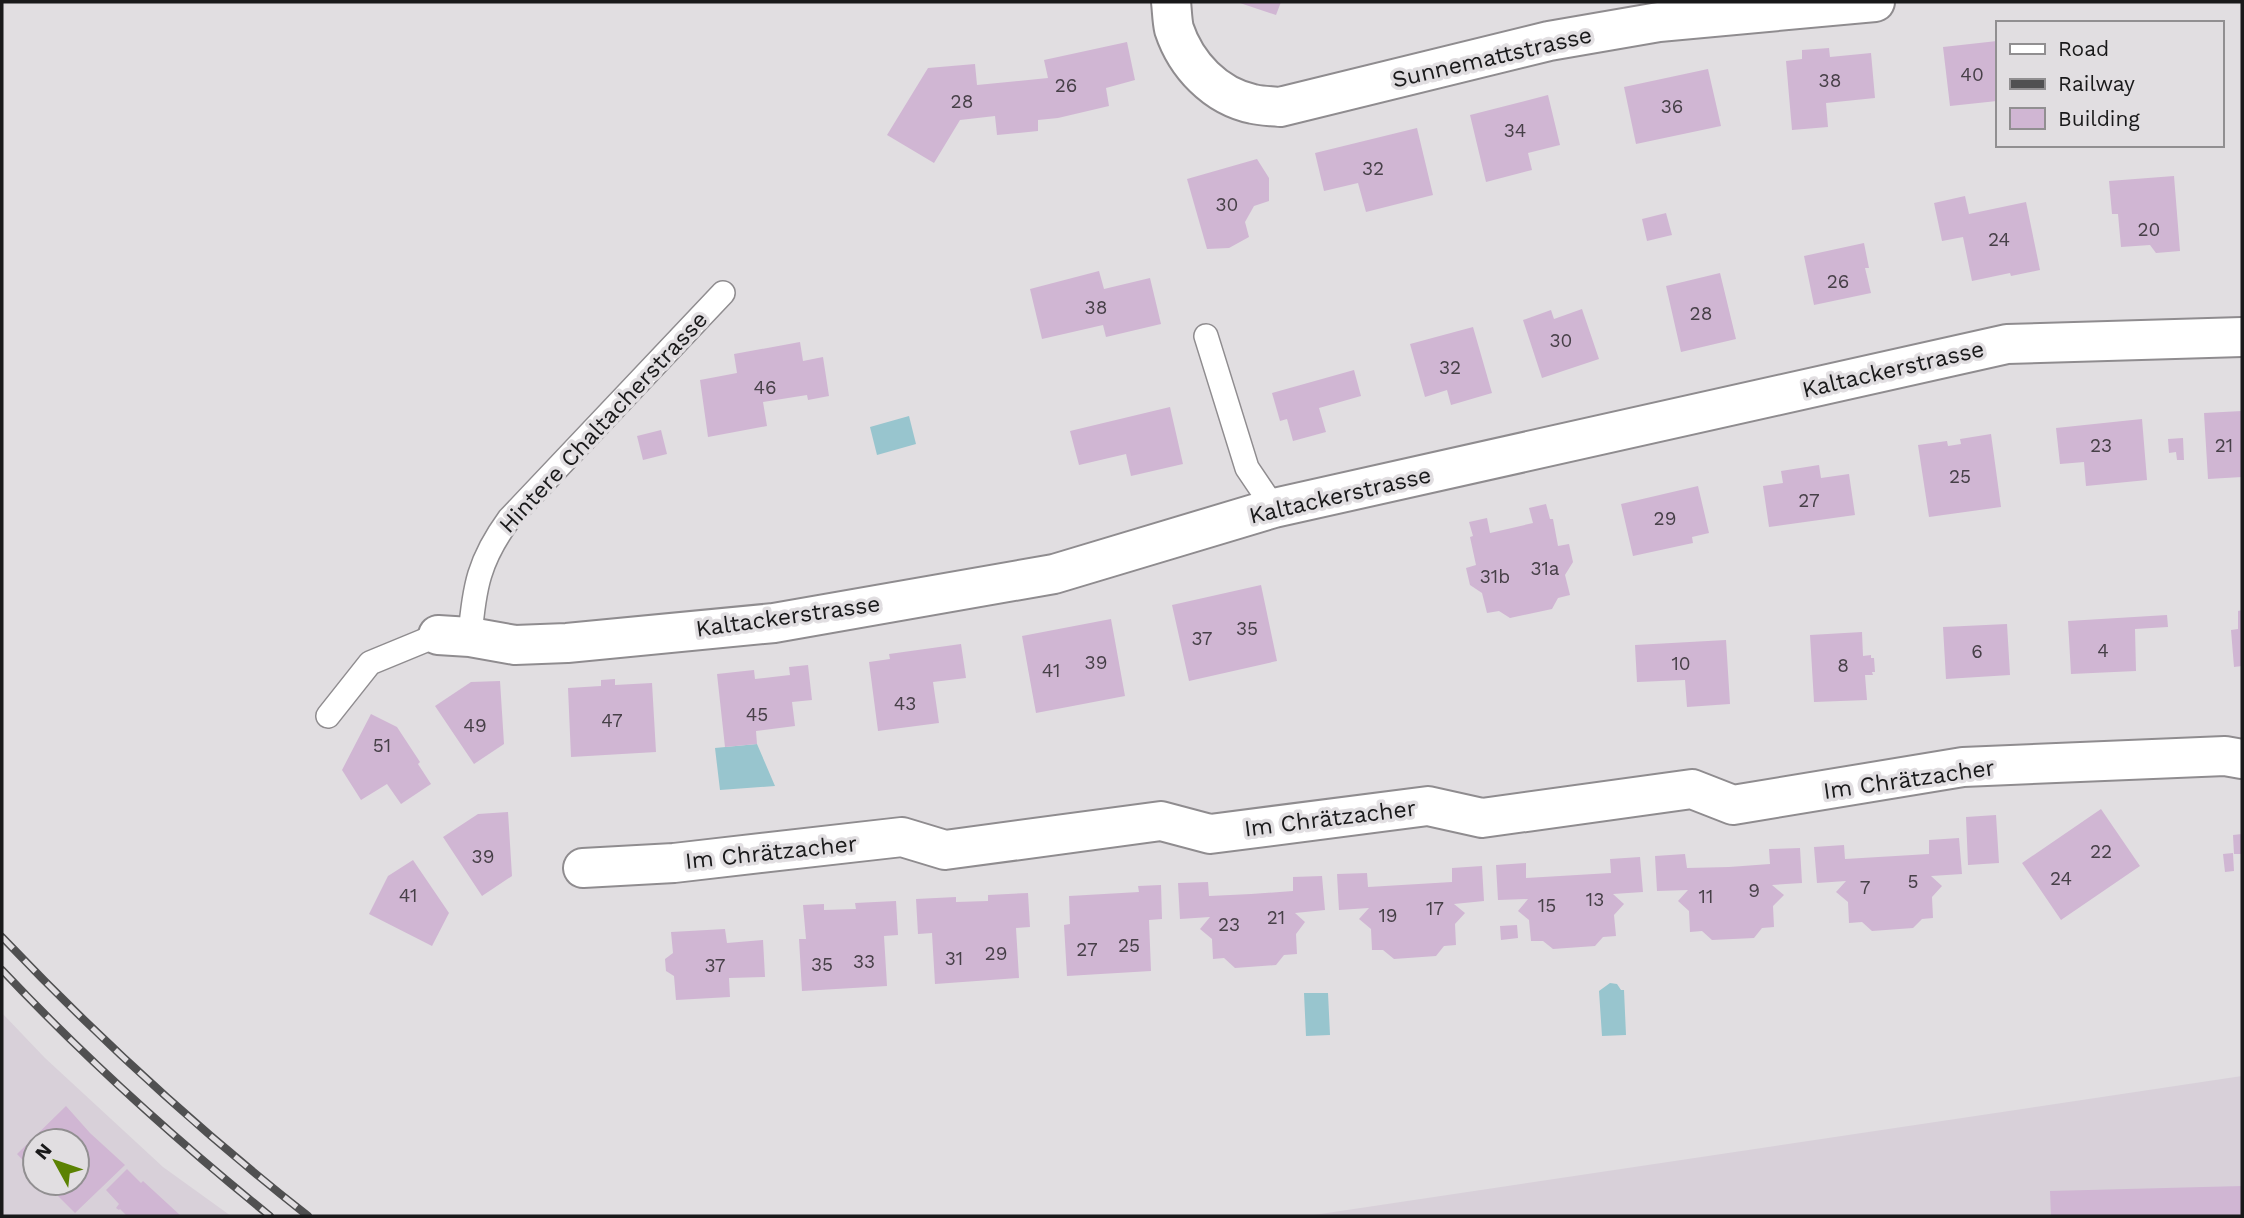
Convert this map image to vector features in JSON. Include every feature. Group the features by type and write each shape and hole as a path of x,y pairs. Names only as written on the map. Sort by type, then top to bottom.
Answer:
{"street":[{"name":"Sunnemattstrasse","path":"1171,2 1174,27 1187,58 1205,79 1227,95 1252,104 1280,107 1563,38 1658,22 1875,2"},
{"name":"Kaltackerstrasse","path":"454,636 515,645 567,643 774,623 1054,574 1275,508 2007,344 2242,337"},
{"name":"Im Chrätzacher","path":"583,868 674,863 902,837 945,850 1161,821 1210,834 1429,806 1482,818 1692,789 1733,805 1962,767 2225,756 2242,759"}],"lane":[{"name":"Hintere Chaltacherstrasse","path":"454,636 474,597 481,567 493,541 509,519 723,293"},
{"path":"1206,336 1247,468 1275,508"},
{"path":"328,716 370,663 454,636"}],"shaded area":[{"path":"2,1013 45,1058 163,1167 231,1216 2,1216"},
{"path":"2242,1076 2242,1216 1307,1216"}],"water":[{"path":"909,416 916,444 877,455 870,427"},
{"path":"757,744 775,786 720,790 715,748"},
{"path":"1610,983 1617,984 1624,990 1626,1035 1602,1036 1599,991"},
{"path":"1304,993 1328,993 1330,1035 1306,1036"}],"building":[{"path":"1237,2 1281,2 1276,15"},
{"path":"1996,41 1996,101 1950,106 1943,47"},
{"path":"1127,42 1135,80 1106,88 1109,106 1038,120 1038,131 997,135 995,116 960,120 934,163 887,135 928,68 975,64 977,85 1048,78 1044,60"},
{"path":"1829,48 1830,57 1871,53 1875,98 1826,103 1828,127 1792,130 1786,61 1802,59 1802,50"},
{"path":"1708,69 1721,126 1636,144 1624,87"},
{"path":"1548,95 1560,145 1528,153 1532,170 1486,182 1470,115"},
{"path":"1417,128 1433,195 1366,212 1358,183 1324,191 1315,153"},
{"path":"1257,159 1269,178 1269,201 1254,206 1245,222 1249,237 1229,248 1207,249 1187,179"},
{"path":"2174,176 2180,251 2156,253 2150,245 2121,247 2118,214 2112,214 2109,181"},
{"path":"1965,196 1969,214 2026,202 2040,270 1972,281 1963,237 1942,241 1934,203"},
{"path":"1666,213 1672,235 1647,241 1642,219"},
{"path":"1864,243 1869,268 1865,268 1871,293 1814,305 1804,256"},
{"path":"1099,271 1104,289 1150,278 1161,324 1106,337 1103,325 1042,339 1030,289"},
{"path":"1720,273 1736,339 1681,352 1666,286"},
{"path":"1582,309 1599,359 1542,378 1523,320 1551,310 1554,319"},
{"path":"1473,327 1492,393 1451,405 1447,390 1425,397 1410,344"},
{"path":"800,342 803,361 823,357 829,396 808,400 807,395 763,402 767,426 708,437 700,380 737,373 734,354"},
{"path":"1354,370 1361,396 1319,408 1326,432 1293,441 1287,419 1280,421 1272,393"},
{"path":"1170,407 1183,464 1131,476 1126,454 1079,465 1070,431"},
{"path":"2242,411 2242,477 2208,479 2204,413"},
{"path":"2142,419 2147,480 2086,486 2084,462 2060,464 2056,428"},
{"path":"661,430 667,454 643,460 637,436"},
{"path":"1991,434 2001,507 1929,517 1918,445 1947,441 1948,446 1961,444 1960,439"},
{"path":"2183,438 2184,460 2177,460 2176,452 2169,453 2168,439"},
{"path":"1819,465 1821,478 1849,474 1855,515 1769,527 1763,486 1783,483 1781,471"},
{"path":"1698,486 1709,533 1692,537 1693,543 1633,556 1621,504"},
{"path":"1546,504 1550,519 1553,519 1558,546 1569,544 1573,562 1565,575 1570,595 1558,598 1552,609 1510,618 1499,611 1487,613 1482,593 1470,585 1466,568 1476,565 1469,522 1487,518 1490,533 1533,523 1529,508"},
{"path":"1261,585 1277,661 1189,681 1172,605"},
{"path":"2242,610 2242,666 2234,667 2231,630 2238,629 2238,611"},
{"path":"2167,615 2168,627 2135,629 2136,671 2071,674 2068,621"},
{"path":"1111,619 1125,696 1036,713 1022,636"},
{"path":"2007,624 2010,675 1946,679 1943,627"},
{"path":"1862,632 1863,656 1871,655 1871,658 1874,658 1875,672 1872,672 1873,675 1865,675 1867,700 1814,702 1810,635"},
{"path":"1726,640 1730,704 1687,707 1685,680 1637,682 1635,645"},
{"path":"961,644 966,678 933,682 939,723 878,731 869,662 890,659 889,654"},
{"path":"808,665 812,700 792,702 795,726 756,731 757,744 725,747 717,674 754,670 755,679 790,675 789,667"},
{"path":"615,679 615,685 652,683 656,752 571,757 568,688 601,686 601,680"},
{"path":"500,681 504,744 474,764 435,706 471,682"},
{"path":"371,714 397,727 431,784 401,804 387,784 361,800 342,770"},
{"path":"2101,809 2140,866 2061,920 2022,863"},
{"path":"508,812 512,876 482,896 443,837 478,814"},
{"path":"1996,815 1999,863 1968,865 1966,817"},
{"path":"2242,834 2242,854 2234,854 2233,835"},
{"path":"1959,838 1962,874 1931,876 1942,886 1932,897 1933,918 1922,919 1913,928 1872,931 1862,922 1849,923 1848,902 1836,892 1846,881 1817,883 1814,847 1844,845 1845,859 1929,854 1929,840"},
{"path":"1800,848 1802,883 1772,885 1784,895 1773,906 1774,927 1762,928 1754,938 1712,940 1702,931 1690,932 1689,911 1678,901 1688,890 1657,891 1655,856 1685,854 1687,868 1729,867 1770,864 1769,849"},
{"path":"2233,853 2234,871 2225,872 2223,854"},
{"path":"1640,857 1643,892 1613,894 1624,904 1614,915 1616,936 1603,937 1595,946 1553,949 1543,941 1531,941 1529,920 1518,911 1528,899 1498,900 1496,865 1526,863 1526,878 1611,873 1610,859"},
{"path":"413,860 449,913 432,946 369,914 388,876"},
{"path":"1482,866 1484,901 1454,904 1465,913 1455,924 1456,945 1444,946 1436,956 1394,959 1383,950 1372,950 1371,929 1359,919 1369,908 1339,910 1337,874 1367,873 1368,887 1452,882 1452,868"},
{"path":"1322,876 1325,910 1295,913 1305,922 1296,934 1297,954 1284,955 1276,965 1235,968 1224,958 1213,959 1212,939 1200,929 1210,917 1180,919 1178,883 1208,882 1209,896 1251,894 1293,891 1293,877"},
{"path":"1161,885 1162,919 1149,920 1151,971 1067,976 1064,925 1070,924 1069,896 1139,892 1138,886"},
{"path":"1028,893 1030,927 1016,928 1019,978 935,984 932,933 918,934 916,899 956,897 956,902 988,901 988,895"},
{"path":"896,901 898,935 884,936 887,986 802,991 799,939 806,939 803,905 824,904 824,910 856,909 855,903"},
{"path":"1517,925 1518,938 1501,940 1500,926"},
{"path":"725,929 727,943 763,940 765,977 729,978 730,997 676,1000 674,976 666,971 665,959 673,953 671,932"},
{"path":"66,1106 85,1127 45,1127"},
{"path":"91,1134 125,1165 75,1213 59,1197 91,1197"},
{"path":"127,1169 181,1216 127,1216 116,1208 119,1204 106,1190"},
{"path":"2242,1186 2242,1216 2051,1216 2050,1191"}],"railway":[{"path":"2,937 150,1082 308,1216"},
{"path":"2,970 132,1098 270,1216"}]}
